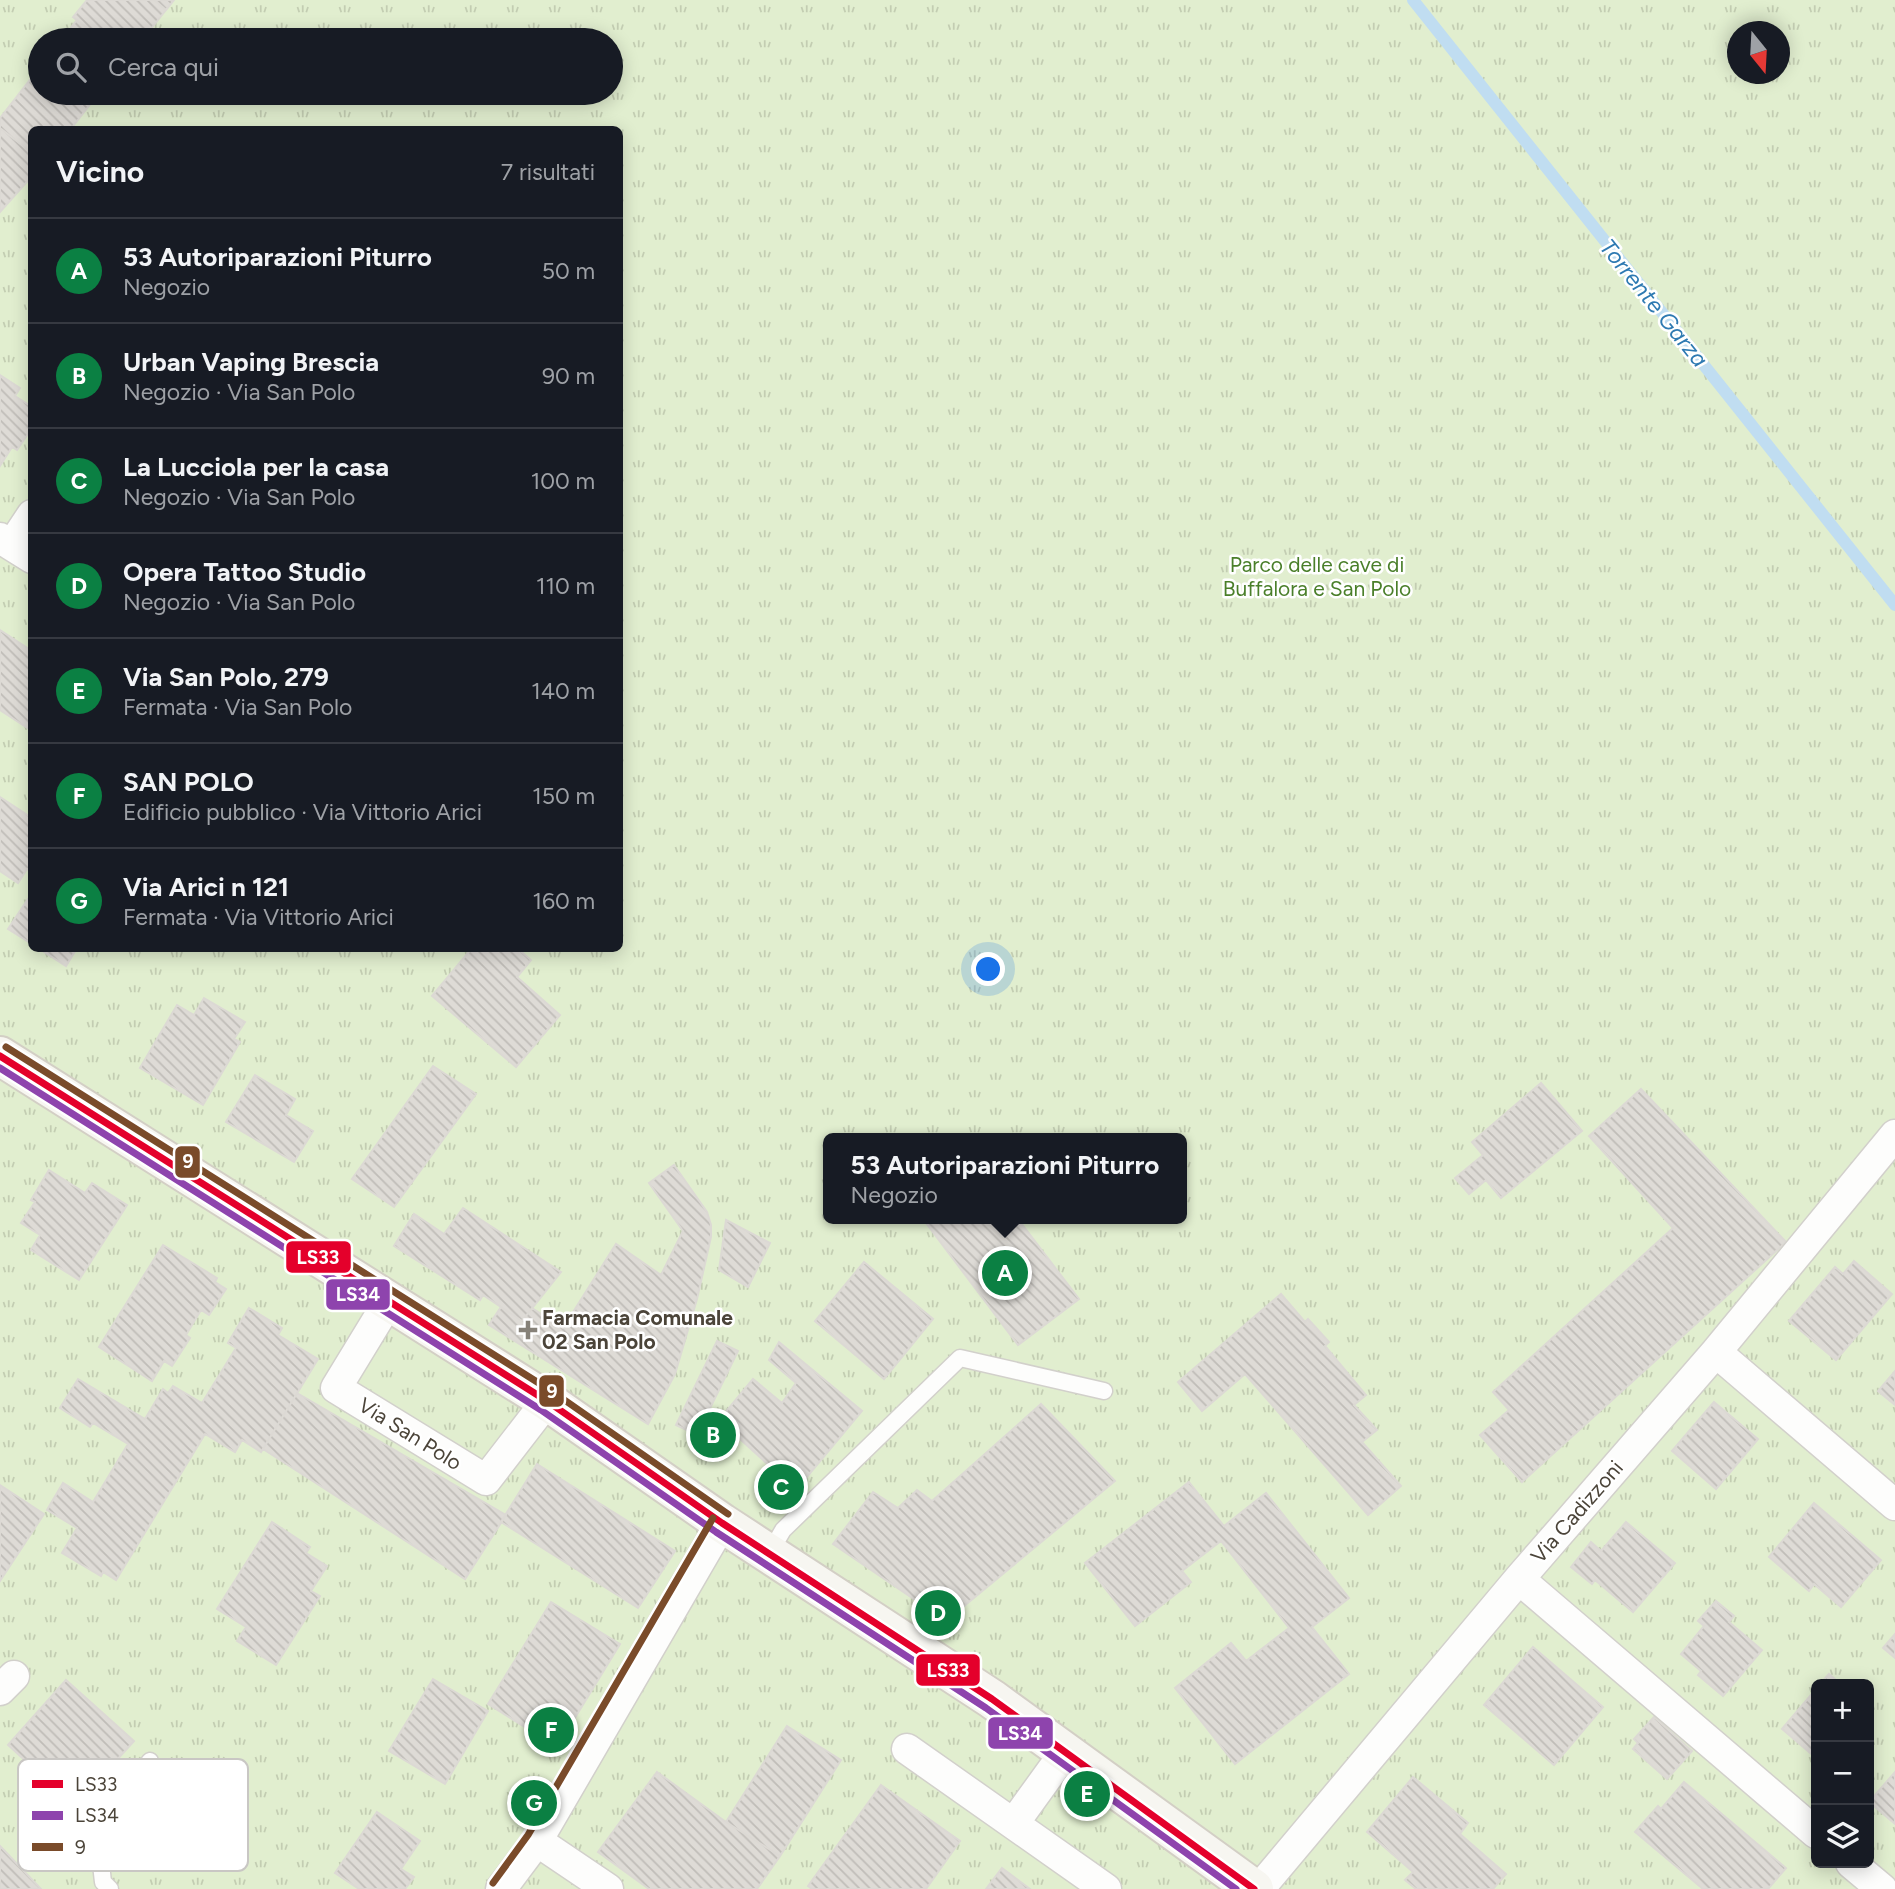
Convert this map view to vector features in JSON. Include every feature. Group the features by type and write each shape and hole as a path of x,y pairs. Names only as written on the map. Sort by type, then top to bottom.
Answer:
{"main road":[{"path":"0,1056 547,1401 722,1524 992,1699 1257,1889"}],"street":[{"path":"15,547 28,523"},
{"name":"Via Cadizzoni","path":"1257,1889 1519,1579 1716,1352 1895,1135"},
{"name":"Via San Polo","path":"389,1301 336,1388 486,1480 547,1401"},
{"path":"1716,1352 1895,1505"},
{"path":"501,1889 537,1841 722,1524"},
{"path":"1519,1579 1811,1829"},
{"path":"907,1749 1106,1889"},
{"path":"1014,1823 1066,1751"},
{"path":"537,1841 608,1889"},
{"path":"1857,1868 1882,1889"}],"lane":[{"path":"769,1554 783,1530 960,1358 1104,1391"},
{"path":"102,1871 103,1882 110,1889"}],"green space":[{"name":"Parco delle cave di Buffalora e San Polo","path":"0,0 1895,0 1895,1889 0,1889"}],"building":[{"path":"87,0 154,0 166,10 152,28 87,28 73,17"},
{"path":"154,0 174,0 166,10"},
{"path":"77,20 87,28 71,28"},
{"path":"28,82 28,105 90,105 73,126 28,126 28,150 0,128 0,118"},
{"path":"0,128 28,150 28,180 0,212"},
{"path":"0,375 20,388 15,396 28,404 28,434 17,450 12,447 0,466"},
{"path":"0,630 28,648 28,728 0,710"},
{"path":"0,797 28,815 28,870 18,883 0,871"},
{"path":"28,899 28,942 8,929"},
{"path":"44,952 75,952 66,966"},
{"path":"469,952 522,952 531,960 517,977 560,1015 516,1067 432,996"},
{"path":"204,998 245,1022 234,1039 240,1042 203,1105 140,1068 177,1005 194,1015"},
{"path":"433,1066 476,1094 394,1207 352,1179"},
{"path":"255,1075 295,1099 286,1115 313,1131 294,1162 226,1122"},
{"path":"1541,1083 1582,1131 1501,1198 1486,1180 1469,1194 1455,1178 1483,1155 1472,1142"},
{"path":"1641,1089 1786,1242 1522,1482 1480,1435 1509,1410 1493,1392 1673,1228 1589,1136"},
{"path":"674,1165 707,1212 711,1237 697,1299 675,1374 648,1424 489,1325 501,1307 522,1321 532,1308 563,1328 616,1244 661,1275 683,1231 649,1183"},
{"path":"49,1170 85,1193 92,1183 127,1205 79,1280 31,1250 40,1235 21,1223 35,1202 31,1200"},
{"path":"463,1208 561,1272 522,1321 483,1295 480,1300 394,1246 414,1214 444,1234"},
{"path":"726,1220 770,1243 748,1287 719,1270"},
{"path":"927,1224 1022,1224 1079,1299 1018,1345"},
{"path":"163,1245 217,1278 215,1282 226,1289 209,1315 201,1310 186,1335 190,1338 172,1366 164,1361 152,1381 99,1347"},
{"path":"1854,1261 1892,1294 1836,1360 1789,1321 1835,1267 1843,1274"},
{"path":"864,1262 933,1319 884,1379 815,1321"},
{"path":"1281,1294 1305,1322 1308,1319 1329,1342 1325,1346 1366,1395 1354,1405 1377,1430 1362,1442 1401,1486 1368,1515 1245,1374 1202,1411 1178,1382"},
{"path":"249,1308 282,1328 278,1335 318,1359 261,1452 242,1440 235,1452 205,1434 116,1580 103,1572 101,1576 62,1553 77,1528 47,1510 63,1483 93,1502 128,1444 93,1423 90,1427 60,1408 78,1379 145,1419 163,1389 168,1393 173,1386 202,1403 236,1348 228,1343"},
{"path":"717,1341 738,1351 697,1435 676,1425"},
{"path":"779,1342 862,1411 796,1490 719,1420 753,1379 782,1403 796,1383 769,1360"},
{"path":"1895,1371 1895,1405 1878,1391"},
{"path":"297,1393 506,1515 465,1579 263,1449"},
{"path":"1714,1402 1758,1439 1716,1489 1672,1451"},
{"path":"1041,1404 1115,1481 946,1621 833,1544 873,1492 898,1508 917,1490 932,1501"},
{"path":"537,1464 675,1551 638,1608 501,1522"},
{"path":"1189,1482 1224,1526 1266,1493 1349,1598 1312,1627 1349,1674 1235,1764 1175,1688 1231,1643 1246,1661 1289,1628 1221,1541 1182,1571 1191,1582 1135,1626 1085,1563"},
{"path":"0,1485 44,1514 0,1581"},
{"path":"1814,1503 1881,1560 1841,1607 1814,1584 1809,1591 1769,1557"},
{"path":"272,1522 310,1547 306,1553 327,1566 311,1591 320,1596 276,1665 237,1641 246,1627 217,1609"},
{"path":"1626,1522 1675,1563 1633,1612 1595,1580 1592,1584 1571,1567 1591,1542 1601,1551"},
{"path":"1716,1601 1734,1616 1729,1622 1762,1650 1723,1696 1698,1675 1701,1671 1681,1654 1704,1626 1698,1621"},
{"path":"551,1602 620,1644 557,1747 488,1704"},
{"path":"1895,1634 1895,1658 1883,1648"},
{"path":"1533,1647 1603,1707 1554,1765 1484,1705"},
{"path":"433,1679 488,1711 445,1784 389,1751"},
{"path":"66,1680 134,1741 118,1759 23,1759 8,1745"},
{"path":"1811,1695 1811,1754 1782,1729"},
{"path":"1654,1717 1692,1751 1667,1779 1633,1749 1638,1743 1634,1739"},
{"path":"787,1726 841,1760 780,1856 726,1822"},
{"path":"657,1772 726,1822 780,1856 757,1889 649,1889 598,1852"},
{"path":"1895,1772 1895,1824 1874,1806 1874,1796"},
{"path":"1413,1777 1468,1823 1460,1834 1506,1874 1493,1889 1416,1889 1405,1880 1413,1872 1367,1832"},
{"path":"1684,1782 1786,1868 1768,1889 1703,1889 1635,1832 1658,1806 1661,1809"},
{"path":"881,1785 960,1841 926,1889 812,1889 808,1886"},
{"path":"377,1812 420,1841 401,1869 414,1877 405,1889 359,1889 335,1873"},
{"path":"0,1846 18,1865 18,1871 24,1871 41,1889 0,1889"},
{"path":"1002,1868 1030,1889 986,1889"}],"waterway":[{"name":"Torrente Garza","path":"1413,0 1895,605"}],"transit line":[{"name":"9","path":"6,1047 553,1392 728,1514"},
{"name":"LS33","path":"0,1056 547,1401 722,1523 992,1699 1254,1889"},
{"name":"LS34","path":"0,1068 541,1410 716,1532 986,1708 1236,1889"},
{"name":"9","path":"493,1883 528,1835 713,1518"}],"place":[{"name":"53 Autoriparazioni Piturro","path":"1005,1273"},
{"name":"Farmacia Comunale 02 San Polo","path":"528,1330"},
{"name":"Urban Vaping Brescia","path":"713,1435"},
{"name":"La Lucciola per la casa","path":"781,1487"},
{"name":"Opera Tattoo Studio","path":"938,1613"},
{"name":"SAN POLO","path":"551,1730"},
{"name":"Via San Polo, 279","path":"1087,1794"},
{"name":"Via Arici n 121","path":"534,1803"}]}
